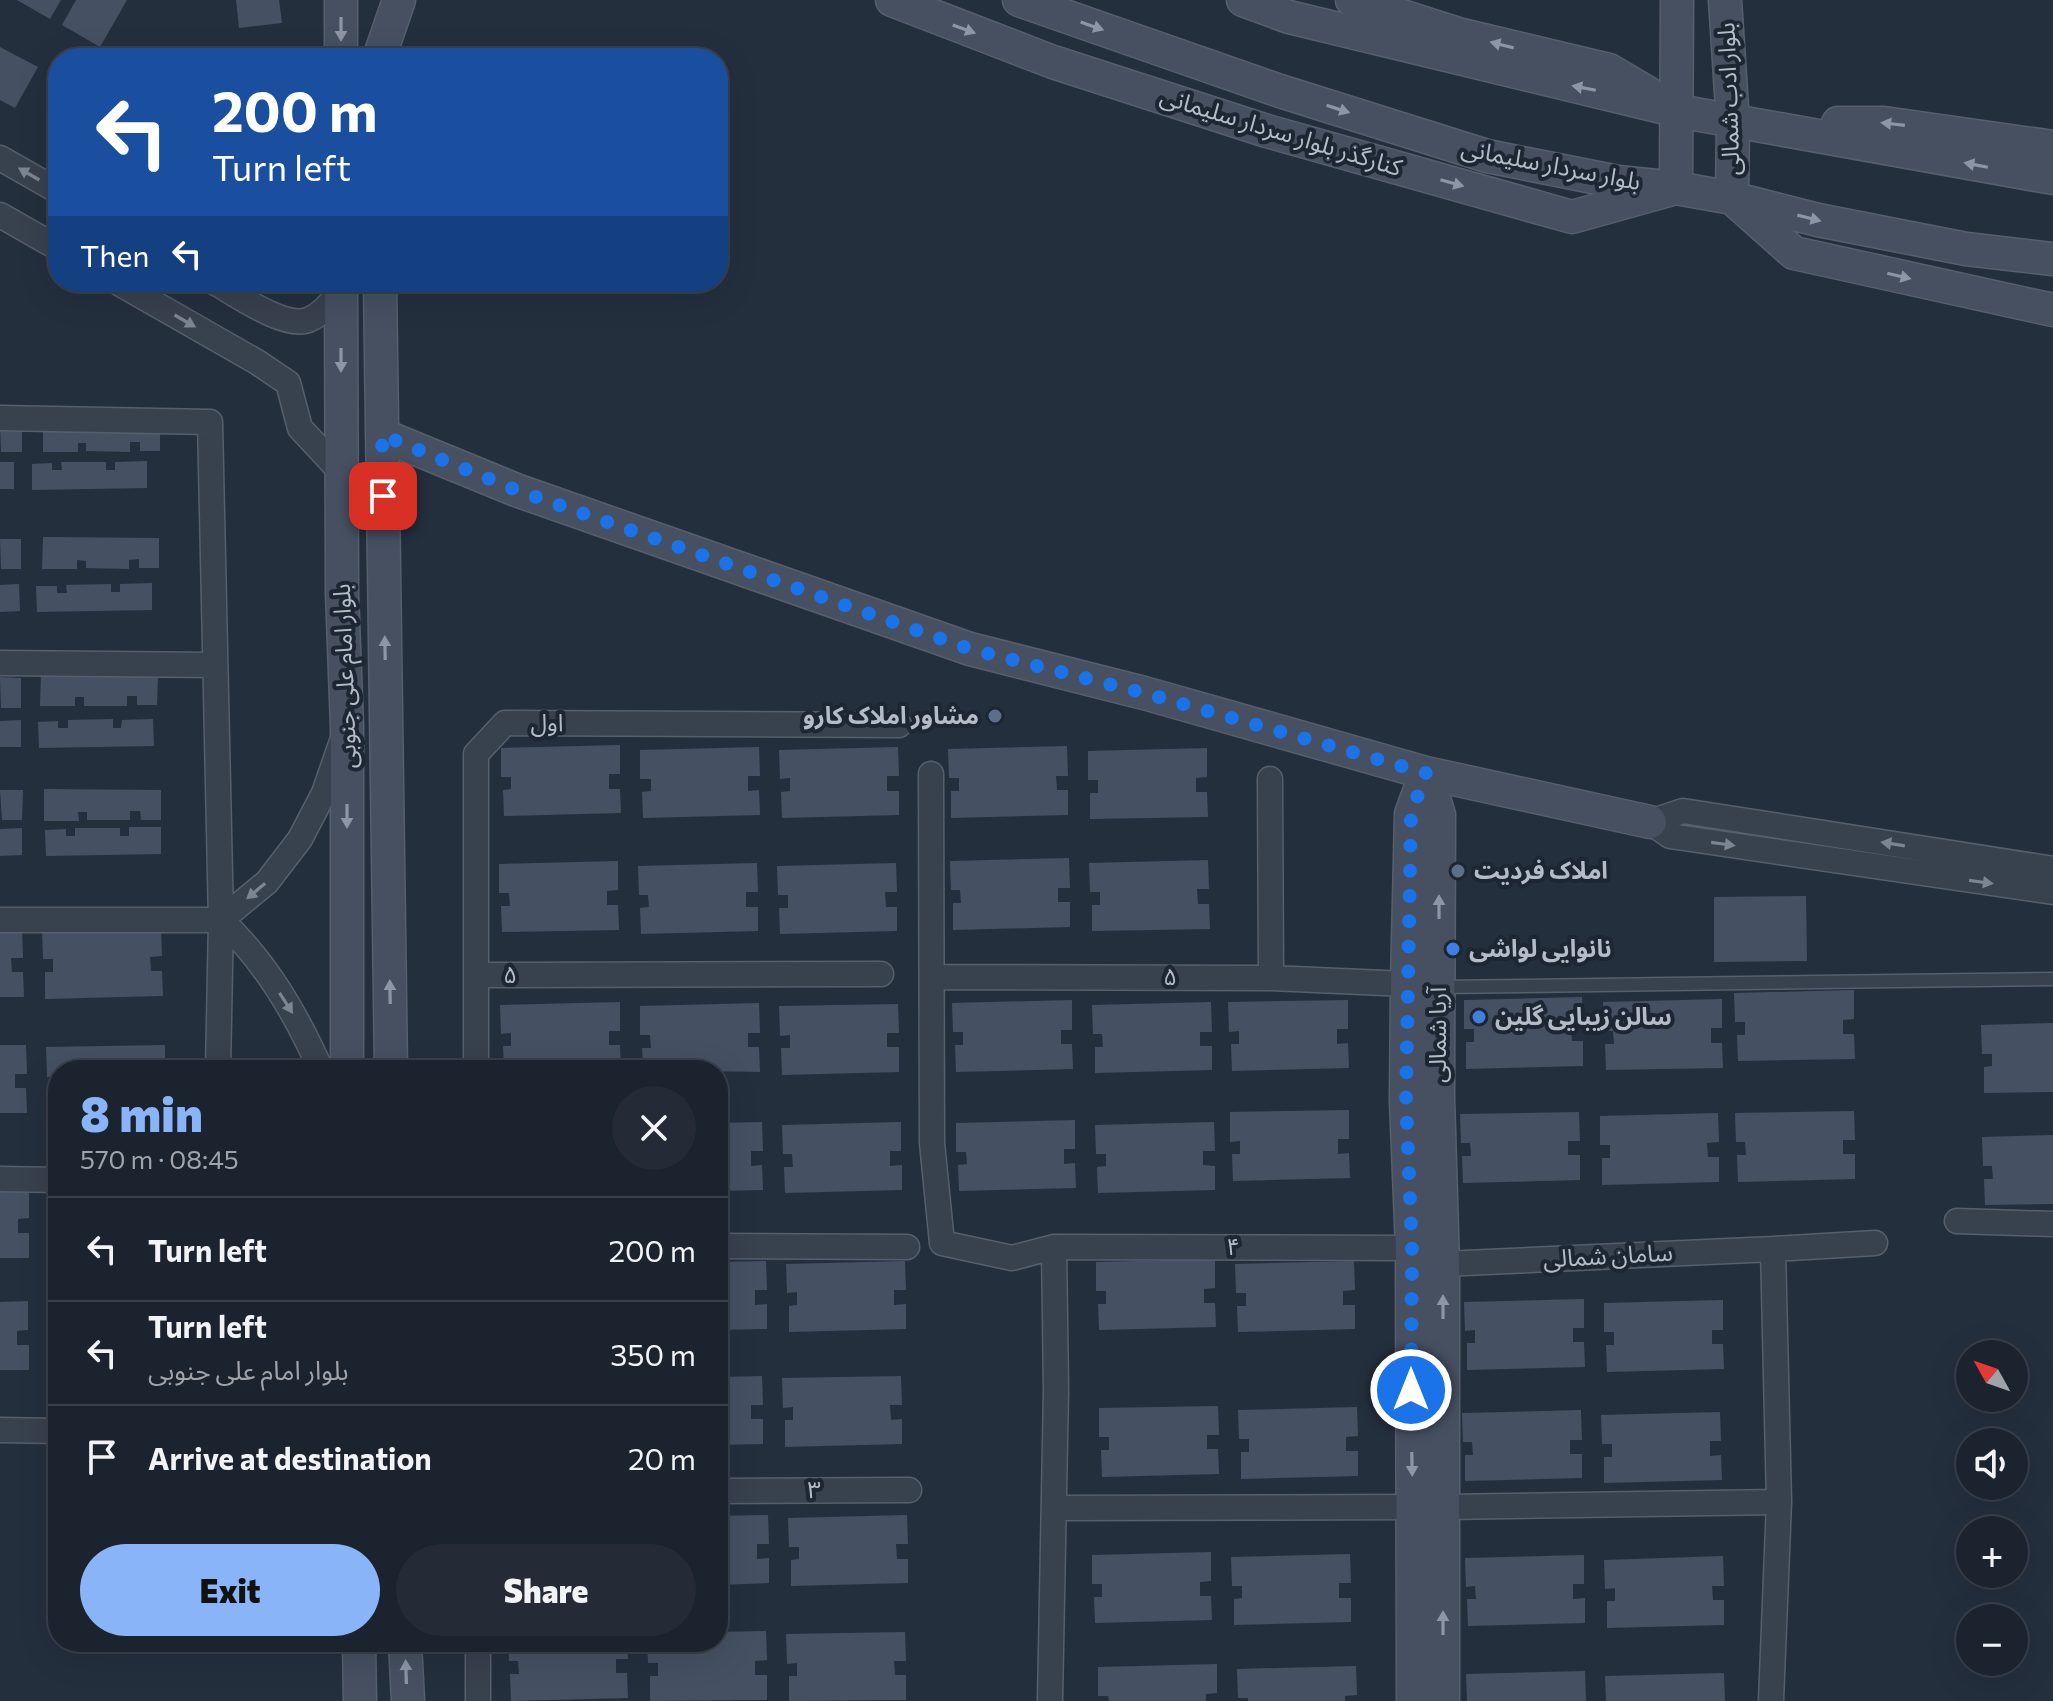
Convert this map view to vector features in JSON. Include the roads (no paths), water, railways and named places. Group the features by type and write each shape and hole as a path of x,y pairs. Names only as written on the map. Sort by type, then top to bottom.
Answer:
{"street":[{"path":"341,0 341,48"},
{"path":"374,0 377,48"},
{"path":"382,48 399,0"},
{"name":"کنارگذر بلوار سردار سلیمانی","path":"892,0 930,8 1053,62 1267,131 1572,217 1676,188"},
{"name":"بلوار سردار سلیمانی","path":"1019,0 1280,91 1487,156 1618,182 1732,198 1818,220 1966,249 2053,259"},
{"path":"1243,0 1292,8 1678,111 2053,178"},
{"path":"1352,0 1458,34 1609,70 1678,111"},
{"path":"1677,14 1688,39 1703,46 1715,42 1726,15"},
{"name":"بلوار ادب شمالی","path":"1676,188 1677,14"},
{"name":"بلوار ادب شمالی","path":"1726,15 1733,123 1732,198"},
{"path":"1267,131 1280,91"},
{"path":"1733,123 1884,123 2053,147"},
{"path":"0,158 48,185"},
{"path":"1732,198 1794,253 2053,310"},
{"path":"0,215 48,242"},
{"path":"134,292 288,383 300,428 342,473"},
{"path":"232,292 280,318 305,321 325,310 337,292"},
{"name":"بلوار امام علی جنوبی","path":"341,292 342,593 347,718 347,1060"},
{"name":"بلوار امام علی جنوبی","path":"380,292 391,1060"},
{"path":"0,418 210,422 221,920 218,1060"},
{"path":"382,435 516,490 970,649 1144,693 1426,773 1650,822 1670,836 2053,892"},
{"path":"0,663 215,665"},
{"path":"0,920 221,920 267,882 300,839 324,793 347,718 386,708"},
{"name":"اول","path":"476,1060 476,754 505,723 899,725"},
{"name":"آریا شمالی","path":"1413,1701 1443,1264 1438,1097 1423,985 1411,814 1426,773"},
{"path":"931,774 932,977"},
{"path":"1270,779 1271,978"},
{"path":"1650,822 1683,811 2053,869"},
{"path":"221,920 247,945 270,977 301,1025 317,1060"},
{"name":"۵","path":"476,975 881,974"},
{"name":"۵","path":"932,977 1271,978 1423,985"},
{"name":"۴","path":"932,977 932,1143 942,1243 1012,1258 1054,1247 1412,1248"},
{"name":"آریا شمالی","path":"1423,985 1406,1101 1412,1248 1443,1701"},
{"path":"0,1179 48,1180"},
{"path":"1957,1221 2053,1224"},
{"name":"سامان شمالی","path":"1443,1264 1875,1243"},
{"path":"728,1246 907,1247"},
{"path":"1050,1701 1056,1390 1054,1247"},
{"path":"1771,1701 1779,1502 1773,1249"},
{"path":"0,1430 48,1431"},
{"name":"۳","path":"728,1491 909,1490"},
{"path":"1054,1508 1779,1502"},
{"path":"359,1652 360,1701"},
{"path":"406,1652 408,1701"},
{"path":"478,1652 478,1701"}],"lane":[{"path":"1423,985 2053,979"}],"place":[{"name":"مشاور املاک کارو","path":"995,716"},
{"name":"املاک فردیت","path":"1458,871"},
{"name":"نانوایی لواشی","path":"1453,949"},
{"name":"سالن زیبایی گلین","path":"1479,1017"}]}
